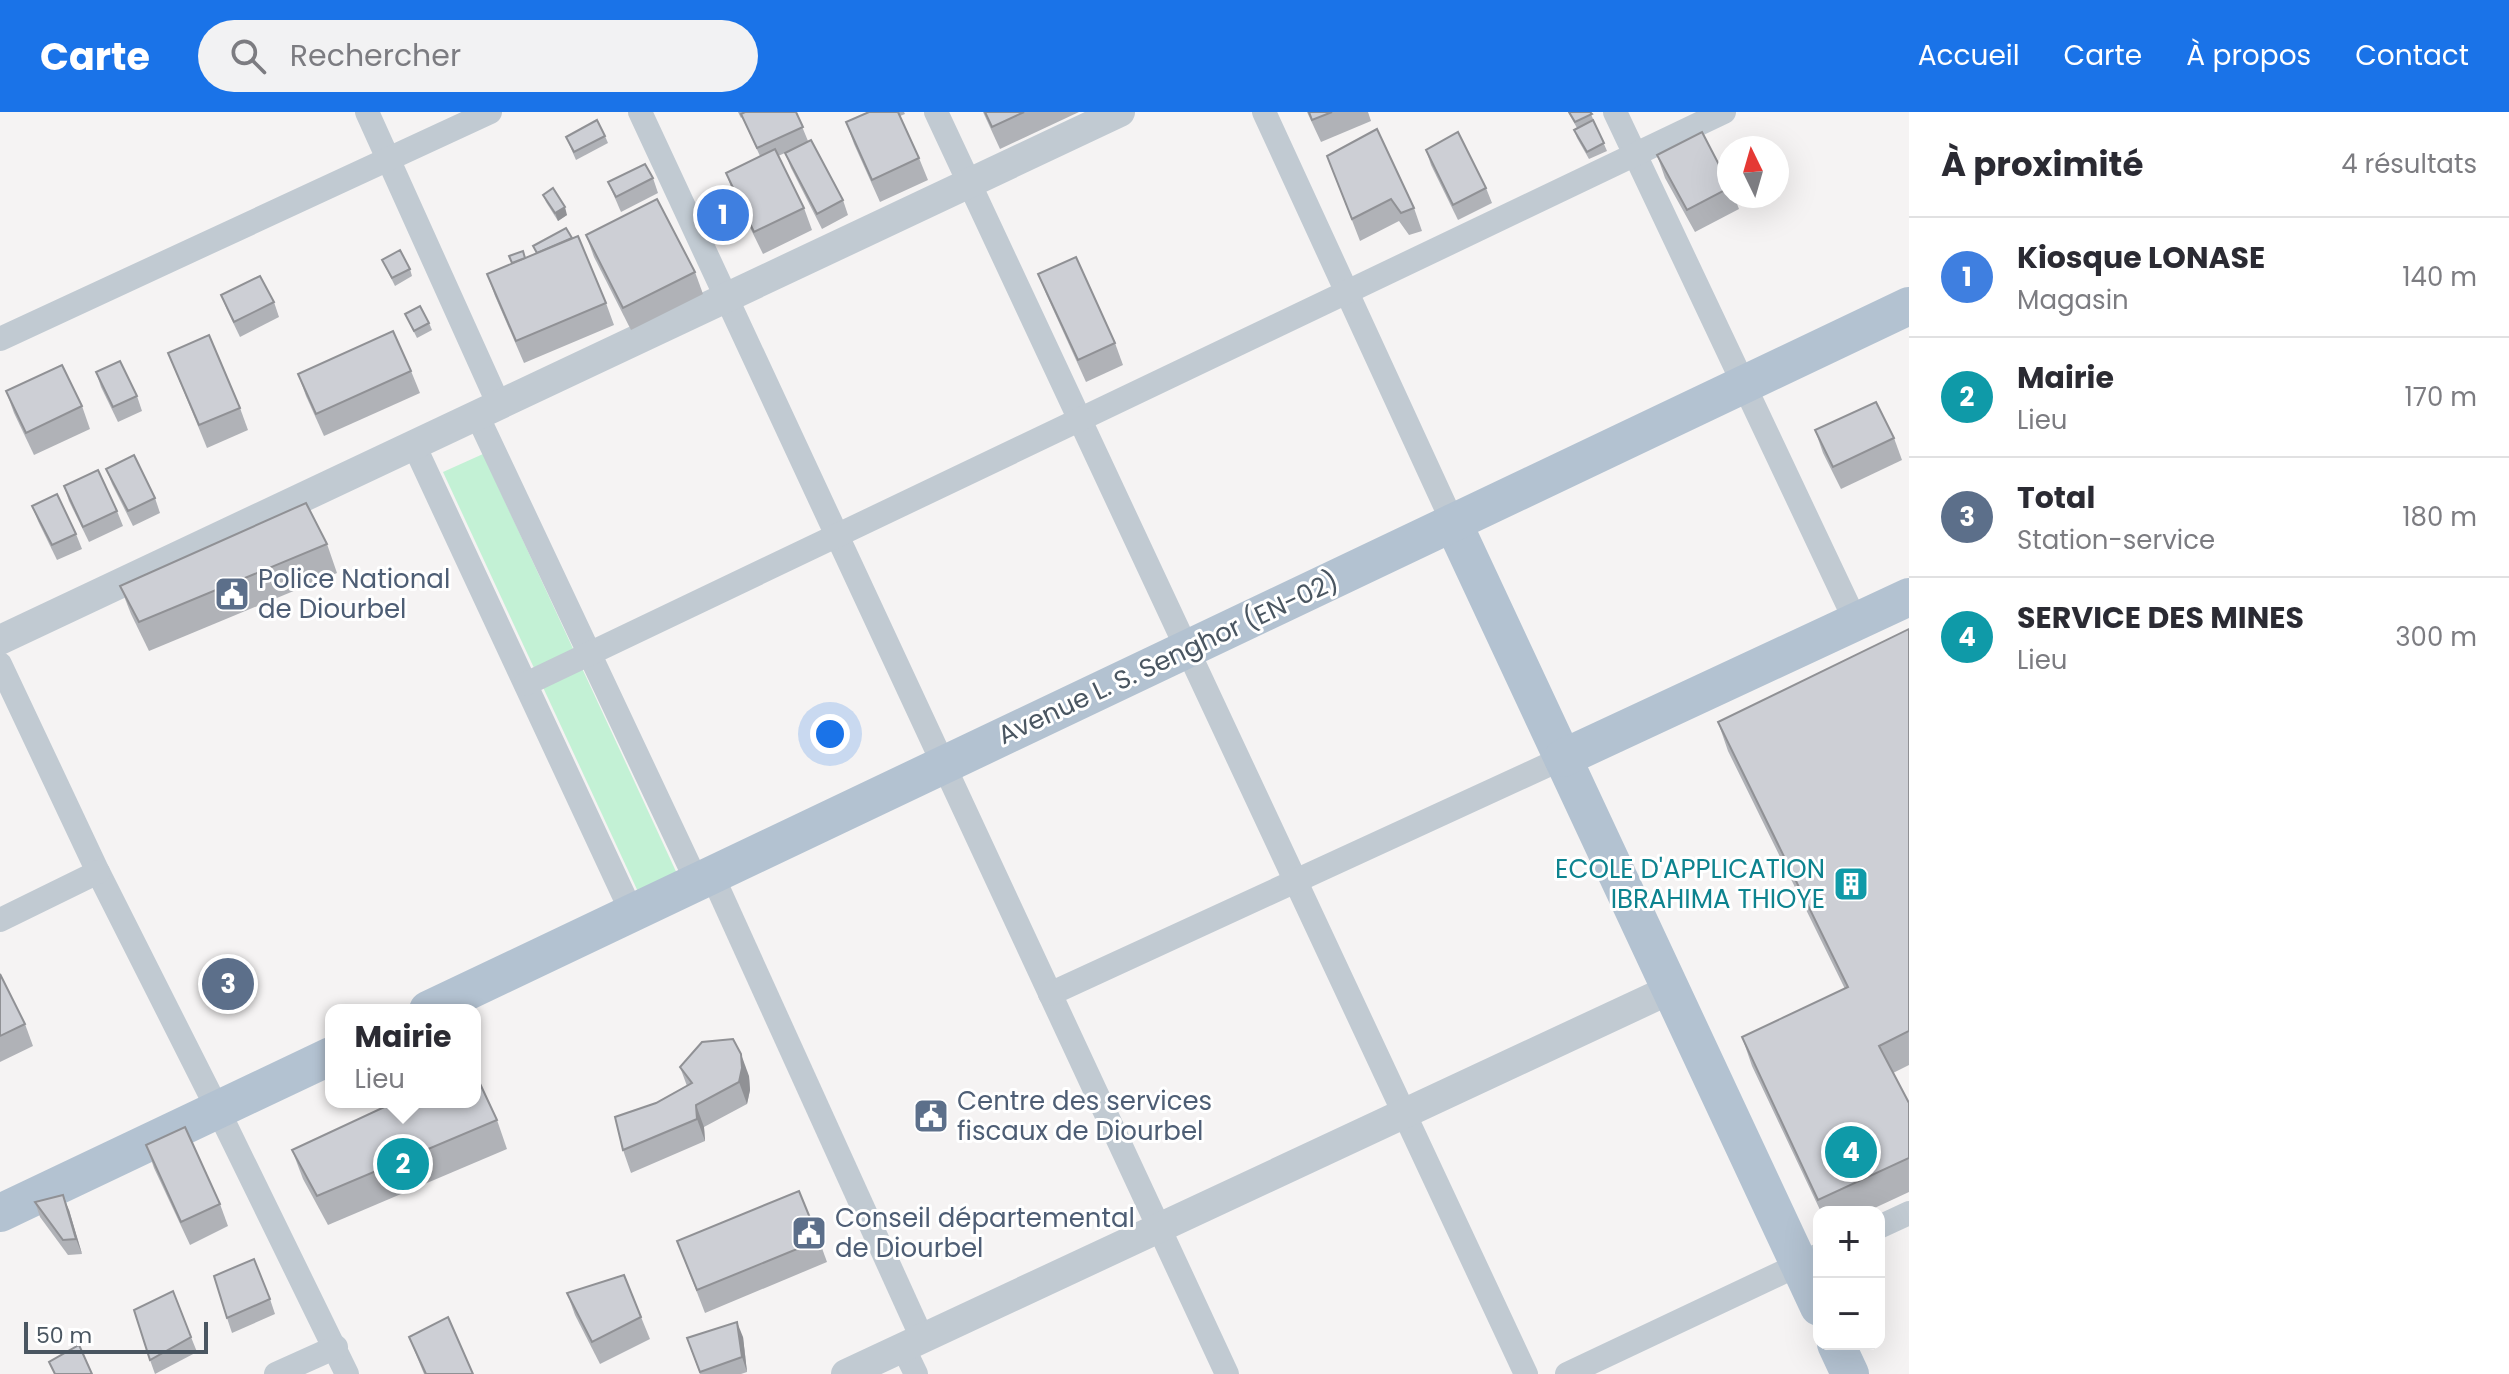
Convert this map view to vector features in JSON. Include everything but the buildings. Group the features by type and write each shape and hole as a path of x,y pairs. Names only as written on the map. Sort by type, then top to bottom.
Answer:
{"main road":[{"name":"Avenue L. S. Senghor (EN-02)","path":"441,1004 1909,306"},
{"path":"1453,523 1671,989 1809,1260"},
{"path":"1563,758 1909,597"},
{"path":"0,1213 325,1059"},
{"path":"1839,1350 1850,1374"}],"street":[{"path":"367,112 590,653 704,878 914,1353"},
{"path":"0,339 490,112"},
{"path":"640,112 1227,1374"},
{"path":"936,112 1526,1374"},
{"path":"0,640 1120,112"},
{"path":"1264,112 1453,523"},
{"path":"1615,112 1856,622"},
{"path":"526,684 1724,112"},
{"path":"414,445 632,913"},
{"path":"0,664 98,872 347,1374"},
{"path":"1050,994 1563,758"},
{"path":"0,920 98,872"},
{"path":"846,1374 914,1353 1159,1228 1671,989"},
{"path":"1885,1224 1909,1213"},
{"path":"1567,1374 1809,1260"},
{"path":"276,1374 336,1347"}],"green space":[{"path":"483,454 679,878 640,896 443,472"}],"place":[{"name":"Kiosque LONASE","path":"723,215"},
{"name":"Police National de Diourbel","path":"232,594"},
{"name":"ECOLE D'APPLICATION IBRAHIMA THIOYE","path":"1851,884"},
{"name":"Total","path":"228,984"},
{"name":"Centre des services fiscaux de Diourbel","path":"931,1116"},
{"name":"SERVICE DES MINES","path":"1851,1152"},
{"name":"Mairie","path":"403,1164"},
{"name":"Conseil départemental de Diourbel","path":"809,1233"}]}
